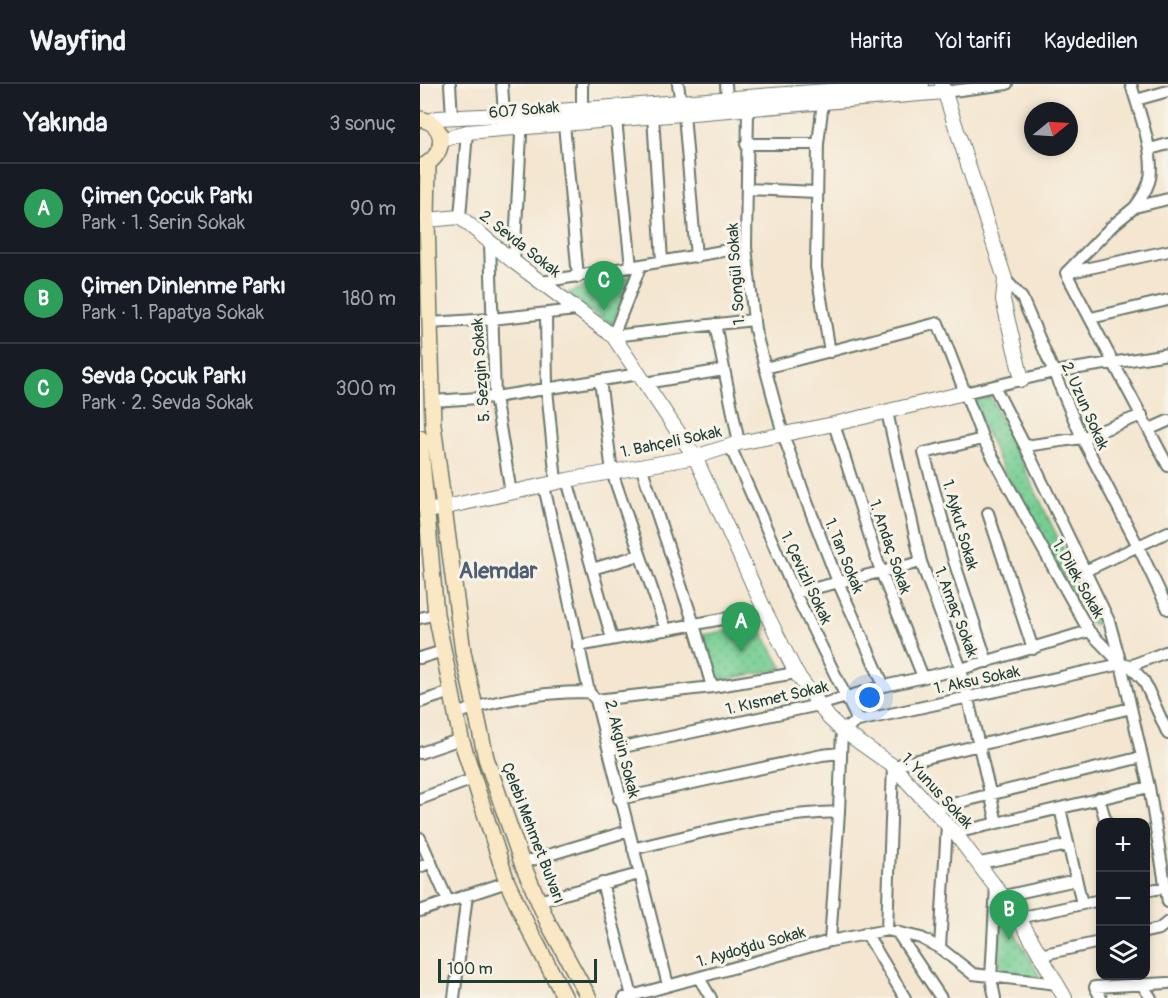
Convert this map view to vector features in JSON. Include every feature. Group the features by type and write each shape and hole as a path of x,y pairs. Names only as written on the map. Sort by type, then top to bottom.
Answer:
{"main road":[{"path":"424,120 437,129 440,141 439,152 424,166"},
{"name":"Çelebi Mehmet Bulvarı","path":"424,166 433,425 463,652 486,758 522,863 548,922 589,998"},
{"path":"420,438 423,513 436,614 461,739 507,882 565,998"}],"street":[{"path":"450,84 452,117"},
{"path":"502,84 504,115"},
{"path":"582,84 582,110"},
{"path":"678,84 696,257"},
{"path":"726,84 727,99"},
{"path":"424,120 582,110 682,108 764,90 922,84"},
{"name":"607 Sokak","path":"440,141 467,132 653,116 682,108 748,108 943,88 1007,84"},
{"path":"1066,273 1112,226 1135,207 1150,180 1150,149 1131,84"},
{"path":"943,88 1005,279 1003,300 1022,380"},
{"path":"1136,100 1168,92"},
{"name":"1. Songül Sokak","path":"748,108 747,247 753,320 783,434"},
{"path":"765,368 830,351 816,268 816,192 822,110"},
{"path":"653,116 662,261"},
{"path":"616,119 636,266 613,336 753,320"},
{"path":"564,124 578,277"},
{"path":"460,217 467,132"},
{"path":"514,262 521,135"},
{"path":"746,144 818,144"},
{"path":"1150,149 1168,144"},
{"path":"747,189 816,192"},
{"path":"1135,207 1168,199"},
{"name":"2. Sevda Sokak","path":"427,220 460,217 514,262 613,336 695,457"},
{"name":"5. Sezgin Sokak","path":"490,243 495,397 511,493"},
{"path":"542,282 747,247"},
{"path":"1066,273 1168,251"},
{"path":"1066,273 1168,466"},
{"name":"2. Uzun Sokak","path":"1005,279 1022,298 1082,438 1168,609"},
{"path":"1091,318 1168,300"},
{"path":"430,322 492,319 576,310"},
{"path":"546,314 547,389 556,483 592,569 612,639"},
{"name":"1. Dilek Sokak","path":"830,351 938,323 982,438 1089,631 1125,665"},
{"name":"1. Çevizli Sokak","path":"714,324 724,370 734,445 795,593 848,696 858,721"},
{"path":"964,393 1054,372 1168,354"},
{"path":"432,400 495,397 600,380 724,370"},
{"path":"600,380 612,471 666,630"},
{"name":"1. Dilek Sokak","path":"994,386 1085,571 1125,665"},
{"name":"1. Bahçeli Sokak","path":"423,513 612,471 695,457 734,445 964,393"},
{"name":"1. Amaç Sokak","path":"887,412 921,562 961,669 997,823"},
{"path":"1025,446 1082,438 1142,415"},
{"path":"1150,429 1168,421"},
{"name":"1. Andaç Sokak","path":"834,424 881,572 923,677"},
{"name":"1. Tan Sokak","path":"783,434 838,582 884,686"},
{"name":"1. Aykut Sokak","path":"982,438 924,453 954,561 987,662"},
{"name":"1. Yunus Sokak","path":"695,457 765,611 796,673 819,705 842,730 893,766 980,863 1019,918 1065,998"},
{"path":"641,466 694,624 712,687"},
{"name":"2. Akgün Sokak","path":"556,483 578,646 609,750 619,799 668,985"},
{"path":"988,513 1033,649"},
{"path":"1085,571 1168,532"},
{"path":"592,569 640,555"},
{"path":"795,593 921,562"},
{"path":"578,646 765,611"},
{"path":"420,618 436,614"},
{"name":"1. Kısmet Sokak","path":"609,750 819,705 884,686 987,662 1089,631"},
{"path":"420,658 443,651"},
{"name":"1. Aksu Sokak","path":"842,730 858,721 1125,665 1168,651"},
{"path":"1125,665 1131,708 1149,787 1168,902"},
{"path":"1125,665 1144,681 1168,734"},
{"path":"456,714 474,707 563,692 592,696 712,687 796,673"},
{"path":"420,702 451,692"},
{"path":"941,998 892,931 893,766 1131,708"},
{"path":"830,941 842,730"},
{"path":"420,753 461,739"},
{"path":"619,799 840,753"},
{"path":"932,809 1142,757"},
{"path":"420,799 473,779"},
{"path":"940,948 951,829 997,823 1149,787"},
{"path":"1099,798 1105,818"},
{"path":"1060,808 1082,904"},
{"path":"633,849 768,817 839,812"},
{"path":"522,863 628,831"},
{"path":"420,838 448,901"},
{"path":"980,863 1068,845"},
{"path":"420,867 431,862"},
{"path":"538,901 639,874"},
{"path":"994,998 991,978 1000,890 1076,880"},
{"path":"420,911 507,882"},
{"path":"602,883 628,997"},
{"path":"1150,890 1166,887"},
{"path":"454,998 467,895"},
{"path":"1019,918 1096,901"},
{"path":"1150,931 1159,929 1168,922"},
{"path":"892,931 921,938 940,948 973,974 991,978 1057,984"},
{"name":"1. Aydoğdu Sokak","path":"628,997 830,941 866,933 892,931"},
{"path":"866,933 905,998"},
{"path":"1040,955 1096,943"},
{"path":"699,978 711,998"},
{"path":"1101,998 1095,987 1134,980"},
{"path":"1140,980 1151,998"},
{"path":"1146,980 1168,983"}],"green space":[{"path":"631,276 612,325 568,297 568,293 598,281"},
{"path":"990,396 1098,622 1095,625 1088,621 1004,472 972,402"},
{"path":"758,624 783,669 716,681 703,635"},
{"path":"1000,907 1041,978 999,974"}],"place":[{"name":"Sevda Çocuk Parkı","path":"604,311"},
{"name":"Çimen Çocuk Parkı","path":"741,652"},
{"name":"Çimen Dinlenme Parkı","path":"1009,940"}],"district":[{"name":"Alemdar","path":"498,571"}]}
